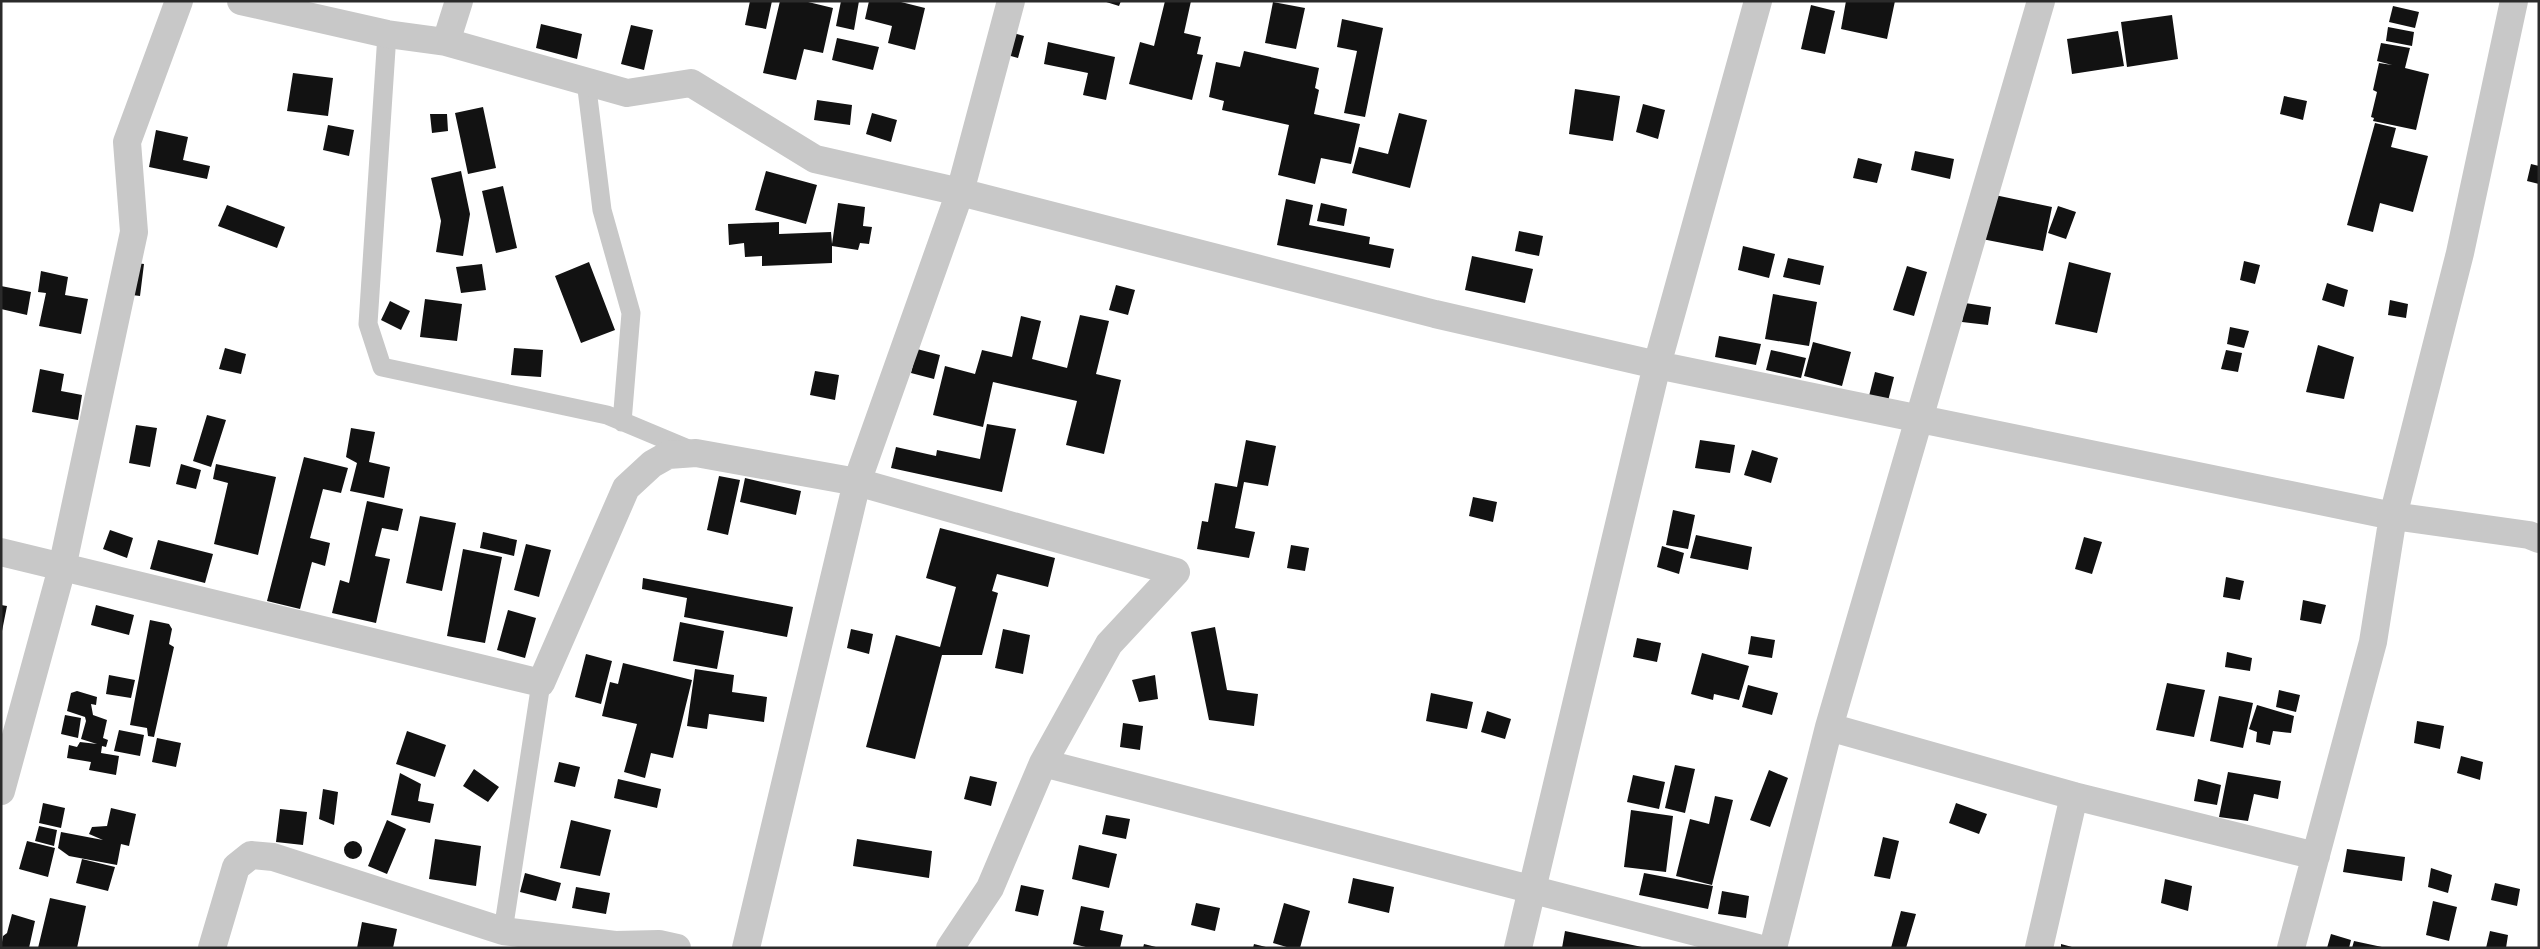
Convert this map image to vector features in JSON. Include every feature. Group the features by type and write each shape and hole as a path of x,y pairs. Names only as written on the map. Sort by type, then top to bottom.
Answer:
{"street":[{"path":"1,790 62,568 134,232 128,142 178,1"},
{"path":"240,1 387,34 446,42 627,93 691,83 815,159 960,192 1435,314 1657,365 2394,516 2529,534 2539,539"},
{"path":"446,42 459,1"},
{"path":"746,948 858,482 960,192 1010,1"},
{"path":"1518,948 1530,890 1657,365 1758,1"},
{"path":"1773,948 1829,727 2041,1"},
{"path":"2292,948 2373,642 2394,516 2460,253 2514,1"},
{"path":"1,552 541,683 626,488 652,464 668,455 696,453 858,482 1176,572 1108,644 1044,763 990,888 950,948"},
{"path":"1829,727 2074,796 2316,856"},
{"path":"1044,763 1758,948"},
{"path":"2039,948 2074,796"},
{"path":"212,948 236,867 250,855 273,857 503,931 615,945 659,944 677,948"}],"lane":[{"path":"387,34 368,324 382,367 607,415 696,453"},
{"path":"586,81 602,210 631,313 622,422"},
{"path":"503,931 541,683"}],"building":[{"path":"750,1 772,1 766,29 745,25"},
{"path":"780,1 804,1 833,8 823,53 804,49 796,80 763,73"},
{"path":"841,1 859,1 854,30 836,26"},
{"path":"869,1 897,1 925,8 915,50 888,43 892,26 865,19"},
{"path":"1103,1 1121,1 1119,6"},
{"path":"1165,1 1191,1 1184,33 1201,37 1197,54 1203,55 1192,100 1129,84 1140,42 1154,46"},
{"path":"1846,1 1895,1 1887,39 1841,29"},
{"path":"1273,2 1305,8 1296,49 1265,43"},
{"path":"1811,5 1835,11 1825,54 1801,49"},
{"path":"2393,6 2419,12 2415,28 2389,22"},
{"path":"2172,15 2178,59 2127,67 2121,22"},
{"path":"1342,19 1383,28 1365,117 1344,113 1357,51 1337,47"},
{"path":"541,24 582,34 577,59 536,48"},
{"path":"631,25 653,30 644,70 621,64"},
{"path":"2388,27 2414,32 2412,46 2386,41"},
{"path":"1006,31 1024,36 1018,58 1000,53"},
{"path":"2118,31 2124,66 2072,74 2067,39"},
{"path":"837,38 879,47 873,70 832,60"},
{"path":"1048,42 1115,57 1106,100 1083,95 1088,73 1044,64"},
{"path":"2381,43 2410,48 2405,68 2429,74 2416,130 2373,121 2374,118 2371,117 2377,92 2373,90 2379,63 2392,65 2377,61"},
{"path":"1244,51 1319,68 1315,88 1319,90 1314,114 1360,124 1351,164 1321,158 1315,184 1278,175 1289,125 1222,110 1224,101 1209,97 1216,62 1240,67"},
{"path":"293,73 333,78 328,116 287,111"},
{"path":"1575,89 1620,96 1613,141 1569,134"},
{"path":"2284,96 2307,101 2303,120 2280,114"},
{"path":"817,100 852,105 850,125 814,120"},
{"path":"1643,104 1665,110 1658,139 1636,132"},
{"path":"483,107 496,168 468,174 455,113"},
{"path":"872,113 897,120 891,142 866,134"},
{"path":"1399,113 1427,120 1410,188 1352,173 1359,147 1388,154"},
{"path":"430,114 447,114 448,131 432,133"},
{"path":"2375,123 2396,128 2391,147 2428,156 2413,212 2380,203 2373,232 2347,225"},
{"path":"328,125 354,130 349,156 323,150"},
{"path":"156,130 188,137 183,160 210,166 207,179 149,167"},
{"path":"1915,151 1954,159 1950,179 1911,170"},
{"path":"1858,158 1882,164 1877,183 1853,178"},
{"path":"2531,164 2539,166 2539,184 2527,181"},
{"path":"461,171 470,214 463,256 436,252 441,221 431,178"},
{"path":"766,171 817,185 806,224 755,210"},
{"path":"503,186 517,248 496,253 482,191"},
{"path":"1990,194 2052,207 2043,251 1982,239"},
{"path":"1286,199 1313,205 1309,225 1370,237 1369,244 1394,249 1390,268 1277,245"},
{"path":"838,203 865,207 863,226 872,227 869,244 860,243 858,250 832,246 832,263 762,266 762,256 745,257 744,243 729,245 728,224 779,222 779,234 831,232 832,244"},
{"path":"1321,203 1347,209 1344,226 1317,221"},
{"path":"227,205 285,227 277,248 218,226"},
{"path":"2058,206 2076,212 2066,239 2048,233"},
{"path":"1519,231 1543,236 1539,256 1515,251"},
{"path":"1743,246 1775,254 1769,278 1738,270"},
{"path":"1472,256 1533,269 1525,303 1465,290"},
{"path":"1788,258 1824,266 1820,285 1783,277"},
{"path":"2244,261 2260,265 2255,284 2240,280"},
{"path":"128,262 144,264 140,296 124,294"},
{"path":"589,262 615,330 581,343 555,276"},
{"path":"2069,262 2111,273 2097,333 2055,324"},
{"path":"482,264 486,290 461,293 456,267"},
{"path":"1907,266 1927,272 1914,316 1893,310"},
{"path":"41,271 68,277 65,295 88,299 81,334 39,326 46,293 38,292"},
{"path":"2327,283 2348,290 2344,307 2322,300"},
{"path":"1116,285 1135,290 1128,315 1109,310"},
{"path":"1,286 31,292 27,315 1,309"},
{"path":"1773,294 1817,302 1809,346 1765,339"},
{"path":"425,299 462,304 457,341 420,337"},
{"path":"2390,300 2408,304 2406,318 2388,315"},
{"path":"390,301 410,311 401,330 381,320"},
{"path":"1965,303 1991,307 1988,325 1962,322"},
{"path":"1080,315 1109,321 1096,374 1121,380 1104,454 1066,445 1077,401 993,382 983,427 933,415 945,366 975,374 982,350 1012,357 1021,316 1041,321 1032,359 1067,368"},
{"path":"2230,327 2249,331 2244,348 2227,344"},
{"path":"1719,336 1761,344 1756,365 1715,357"},
{"path":"1813,342 1851,352 1842,386 1804,376"},
{"path":"2318,345 2354,357 2344,399 2306,392"},
{"path":"225,348 246,354 241,374 219,369"},
{"path":"514,348 543,350 541,377 511,375"},
{"path":"917,349 940,355 934,379 911,373"},
{"path":"1771,350 1806,358 1801,378 1766,370"},
{"path":"2226,350 2242,353 2238,372 2221,369"},
{"path":"40,369 64,374 61,391 82,395 78,420 32,412"},
{"path":"815,371 839,375 835,400 810,395"},
{"path":"1875,372 1894,377 1888,401 1869,396"},
{"path":"207,415 226,420 211,467 193,461"},
{"path":"987,424 1016,429 1002,492 891,468 896,447 936,456 937,450 980,459"},
{"path":"136,425 157,428 150,467 129,463"},
{"path":"351,428 375,432 369,462 390,467 384,498 350,491 357,463 346,457"},
{"path":"1246,440 1276,446 1268,486 1244,482 1235,528 1255,532 1249,558 1197,549 1202,521 1208,522 1215,483 1237,487"},
{"path":"1700,440 1735,445 1730,473 1695,468"},
{"path":"1752,450 1778,458 1771,483 1744,475"},
{"path":"304,457 348,468 341,493 323,489 310,538 330,543 325,566 312,562 300,609 267,601"},
{"path":"181,464 201,470 196,489 176,484"},
{"path":"216,464 276,477 258,555 214,544 228,483 213,479"},
{"path":"719,476 740,480 728,535 707,530"},
{"path":"745,478 801,491 796,515 740,502"},
{"path":"1473,497 1497,502 1493,522 1469,516"},
{"path":"367,501 403,509 398,531 382,528 375,556 390,559 376,623 332,613 340,580 349,583"},
{"path":"1673,510 1695,515 1688,549 1666,545"},
{"path":"420,516 456,523 442,591 406,583"},
{"path":"940,528 1055,558 1048,587 997,574 992,591 998,593 982,655 942,655 915,759 866,747 896,635 940,647 956,587 926,578"},
{"path":"110,530 133,538 127,558 103,549"},
{"path":"483,532 517,540 514,556 480,548"},
{"path":"1696,535 1752,547 1748,570 1690,558"},
{"path":"2084,537 2102,542 2092,574 2075,569"},
{"path":"158,540 213,554 205,583 150,569"},
{"path":"526,544 551,550 539,597 514,590"},
{"path":"1291,545 1309,548 1305,571 1287,568"},
{"path":"1662,546 1684,553 1679,574 1657,567"},
{"path":"463,549 502,557 485,643 447,636"},
{"path":"2226,577 2244,581 2240,600 2223,597"},
{"path":"643,578 793,607 787,637 684,617 687,598 642,589"},
{"path":"2303,600 2326,605 2321,624 2300,620"},
{"path":"1,605 7,606 2,631 1,631"},
{"path":"96,605 134,615 129,635 91,625"},
{"path":"508,610 536,618 525,658 497,650"},
{"path":"150,620 169,624 172,629 169,644 174,647 154,737 148,736 147,728 130,725"},
{"path":"680,622 724,631 717,669 673,661"},
{"path":"1215,627 1227,690 1258,694 1254,726 1209,720 1191,632"},
{"path":"851,629 873,634 869,654 847,648"},
{"path":"1003,629 1030,635 1023,674 995,668"},
{"path":"1751,636 1775,640 1772,658 1748,654"},
{"path":"1637,638 1661,643 1657,662 1633,657"},
{"path":"2227,652 2252,658 2250,671 2225,667"},
{"path":"1702,653 1749,666 1739,700 1714,694 1713,700 1691,694"},
{"path":"586,654 612,661 601,704 575,697"},
{"path":"623,663 692,680 673,758 651,753 645,778 624,772 637,724 602,716 610,682 618,684"},
{"path":"695,669 734,675 732,692 767,697 764,722 709,714 707,729 687,726"},
{"path":"109,675 135,680 131,698 106,694"},
{"path":"1155,675 1158,699 1139,702 1132,680"},
{"path":"2167,683 2205,690 2194,737 2156,730"},
{"path":"1748,685 1778,693 1772,715 1742,707"},
{"path":"2279,690 2300,695 2296,712 2276,707"},
{"path":"77,691 97,697 96,705 91,704 93,715 107,720 103,738 108,740 106,747 102,746 101,753 119,756 116,775 89,770 91,762 67,758 69,745 77,747 80,742 97,744 81,739 86,721 85,717 67,711 71,693"},
{"path":"1431,693 1473,702 1467,729 1426,721"},
{"path":"2219,696 2253,703 2243,748 2210,741"},
{"path":"2257,705 2294,716 2291,733 2273,731 2270,745 2256,742 2257,732 2249,729"},
{"path":"1487,711 1511,719 1505,739 1481,732"},
{"path":"65,715 81,718 78,738 61,734"},
{"path":"2417,721 2444,726 2440,749 2414,743"},
{"path":"1123,723 1143,726 1140,750 1120,747"},
{"path":"119,730 144,735 140,756 114,751"},
{"path":"407,731 446,745 435,777 396,764"},
{"path":"157,738 181,743 176,767 152,762"},
{"path":"2461,756 2483,762 2480,780 2457,773"},
{"path":"559,762 580,767 575,787 554,782"},
{"path":"1675,765 1695,769 1685,813 1665,808"},
{"path":"474,769 499,787 488,802 463,786"},
{"path":"1769,770 1788,778 1770,827 1750,820"},
{"path":"2228,772 2281,781 2278,799 2254,794 2248,821 2219,817"},
{"path":"400,773 421,784 418,801 434,804 430,823 391,815"},
{"path":"1633,775 1665,782 1659,809 1627,802"},
{"path":"970,776 997,782 991,806 964,799"},
{"path":"618,779 661,789 657,808 614,798"},
{"path":"2198,779 2221,785 2217,805 2194,801"},
{"path":"323,789 338,792 334,825 319,819"},
{"path":"1715,796 1733,800 1712,885 1676,876 1690,819 1709,824"},
{"path":"43,803 65,808 61,828 39,823"},
{"path":"1956,803 1987,814 1979,834 1949,823"},
{"path":"111,808 136,814 129,846 121,844 117,865 69,856 58,848 61,832 103,840 89,834 92,827 107,826"},
{"path":"280,809 307,812 303,845 276,842"},
{"path":"1631,810 1673,816 1666,872 1624,867"},
{"path":"1106,815 1130,819 1126,839 1102,834"},
{"path":"387,820 406,829 387,874 368,866"},
{"path":"571,820 611,830 600,876 560,868"},
{"path":"39,826 57,830 54,846 35,841"},
{"path":"1883,837 1899,841 1890,879 1874,876"},
{"path":"435,839 481,846 476,886 429,879"},
{"path":"857,839 932,851 929,878 853,866"},
{"path":"27,841 55,848 48,877 19,869"},
{"path":"349,841 357,841 362,846 360,857 349,859 344,854 344,846"},
{"path":"1079,845 1117,854 1109,888 1072,879"},
{"path":"2347,849 2405,857 2402,881 2343,872"},
{"path":"82,859 115,867 108,891 76,883"},
{"path":"2431,868 2452,875 2448,893 2428,887"},
{"path":"525,873 561,883 556,901 520,892"},
{"path":"1644,873 1713,886 1708,909 1639,895"},
{"path":"1353,878 1394,887 1389,913 1348,903"},
{"path":"2165,879 2192,886 2188,911 2161,903"},
{"path":"2495,883 2520,889 2517,906 2491,900"},
{"path":"1021,885 1044,890 1038,916 1015,911"},
{"path":"576,887 610,893 606,914 572,908"},
{"path":"1722,891 1749,896 1746,918 1718,914"},
{"path":"50,898 86,906 77,948 38,948"},
{"path":"2433,901 2457,907 2449,941 2426,935"},
{"path":"1196,903 1220,908 1215,931 1191,925"},
{"path":"1284,903 1310,911 1300,948 1290,948 1273,943"},
{"path":"1081,906 1104,911 1100,930 1123,935 1120,948 1090,948 1073,944"},
{"path":"1901,911 1916,914 1906,948 1891,948"},
{"path":"12,914 35,921 29,948 1,948 3,936 7,933"},
{"path":"362,922 397,929 393,948 357,948"},
{"path":"1565,931 1642,947 1642,948 1562,948"},
{"path":"2490,931 2508,935 2506,948 2486,948"},
{"path":"2331,934 2351,940 2349,948 2327,948"},
{"path":"2354,941 2382,947 2382,948 2352,948"},
{"path":"1144,944 1156,947 1156,948 1143,948"},
{"path":"1254,944 1266,947 1266,948 1253,948"},
{"path":"2061,944 2072,947 2072,948 2061,948"}]}
